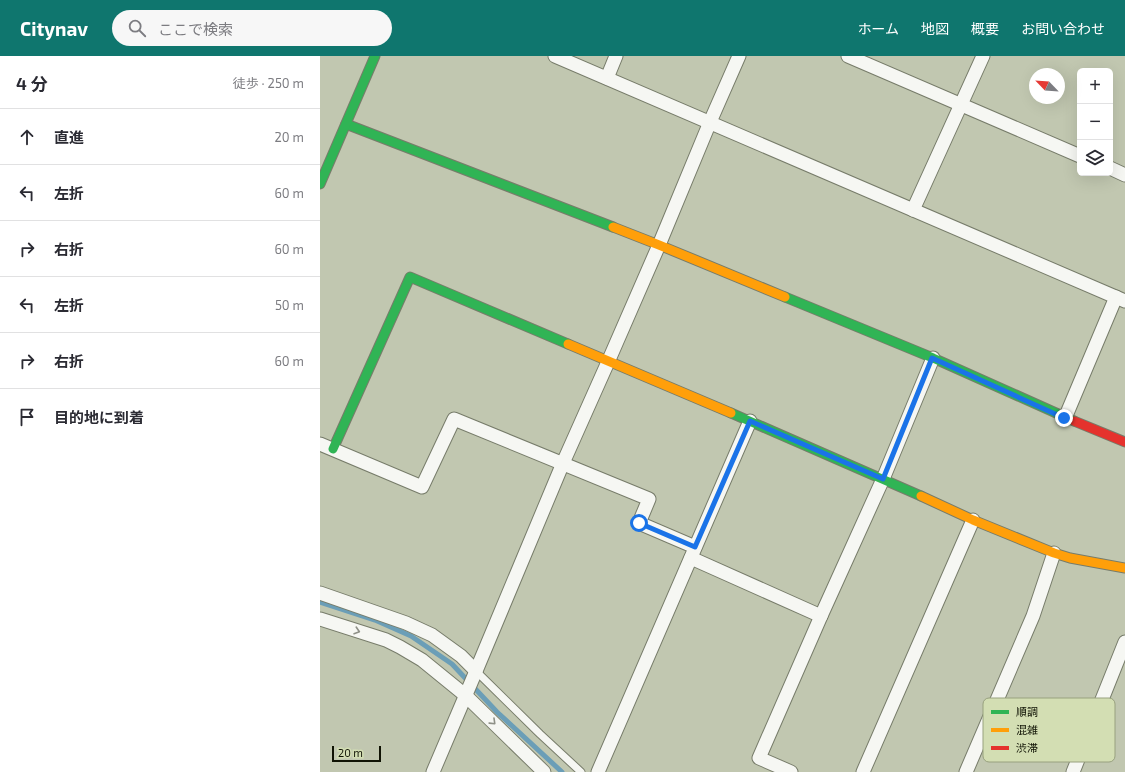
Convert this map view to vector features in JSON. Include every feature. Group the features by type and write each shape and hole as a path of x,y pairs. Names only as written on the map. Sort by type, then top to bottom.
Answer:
{"street":[{"path":"320,184 375,56"},
{"path":"555,56 1120,299 1064,418"},
{"path":"607,78 616,56"},
{"path":"432,772 476,671 562,463 659,245 739,56"},
{"path":"848,56 1077,155"},
{"path":"913,210 983,56"},
{"path":"346,124 659,245 932,358 1064,418 1125,442"},
{"path":"1113,169 1125,175"},
{"path":"333,449 410,277 750,421 973,520 1054,553 1070,558 1125,568"},
{"path":"791,772 758,758 883,479 932,358"},
{"path":"320,444 422,487 454,419 649,499 639,523 693,552 821,616"},
{"path":"598,772 750,421"},
{"path":"863,772 973,520"},
{"path":"998,698 1033,616 1054,553"},
{"path":"320,593 406,623 432,635 461,656 476,671"},
{"path":"320,619 386,640 422,660 465,695 544,772"},
{"path":"1103,698 1125,642"},
{"path":"966,772 983,732"},
{"path":"1073,772 1077,762"}],"lane":[{"path":"476,671 581,772"}],"waterway":[{"path":"320,602 375,620 411,636 452,664 497,712 562,772"}],"traffic: fast":[{"path":"320,184 375,56"},
{"path":"346,124 613,227"},
{"path":"333,449 410,277 568,344"},
{"path":"785,297 933,358 1074,421"},
{"path":"731,413 921,496"}],"traffic: slow":[{"path":"613,227 785,297"},
{"path":"568,344 731,413"},
{"path":"921,496 973,520 1054,553 1070,558 1125,568"}],"traffic: jam":[{"path":"1074,421 1125,442"}],"route":[{"path":"639,523 695,547 750,421 883,479 932,358 1064,418"}]}
